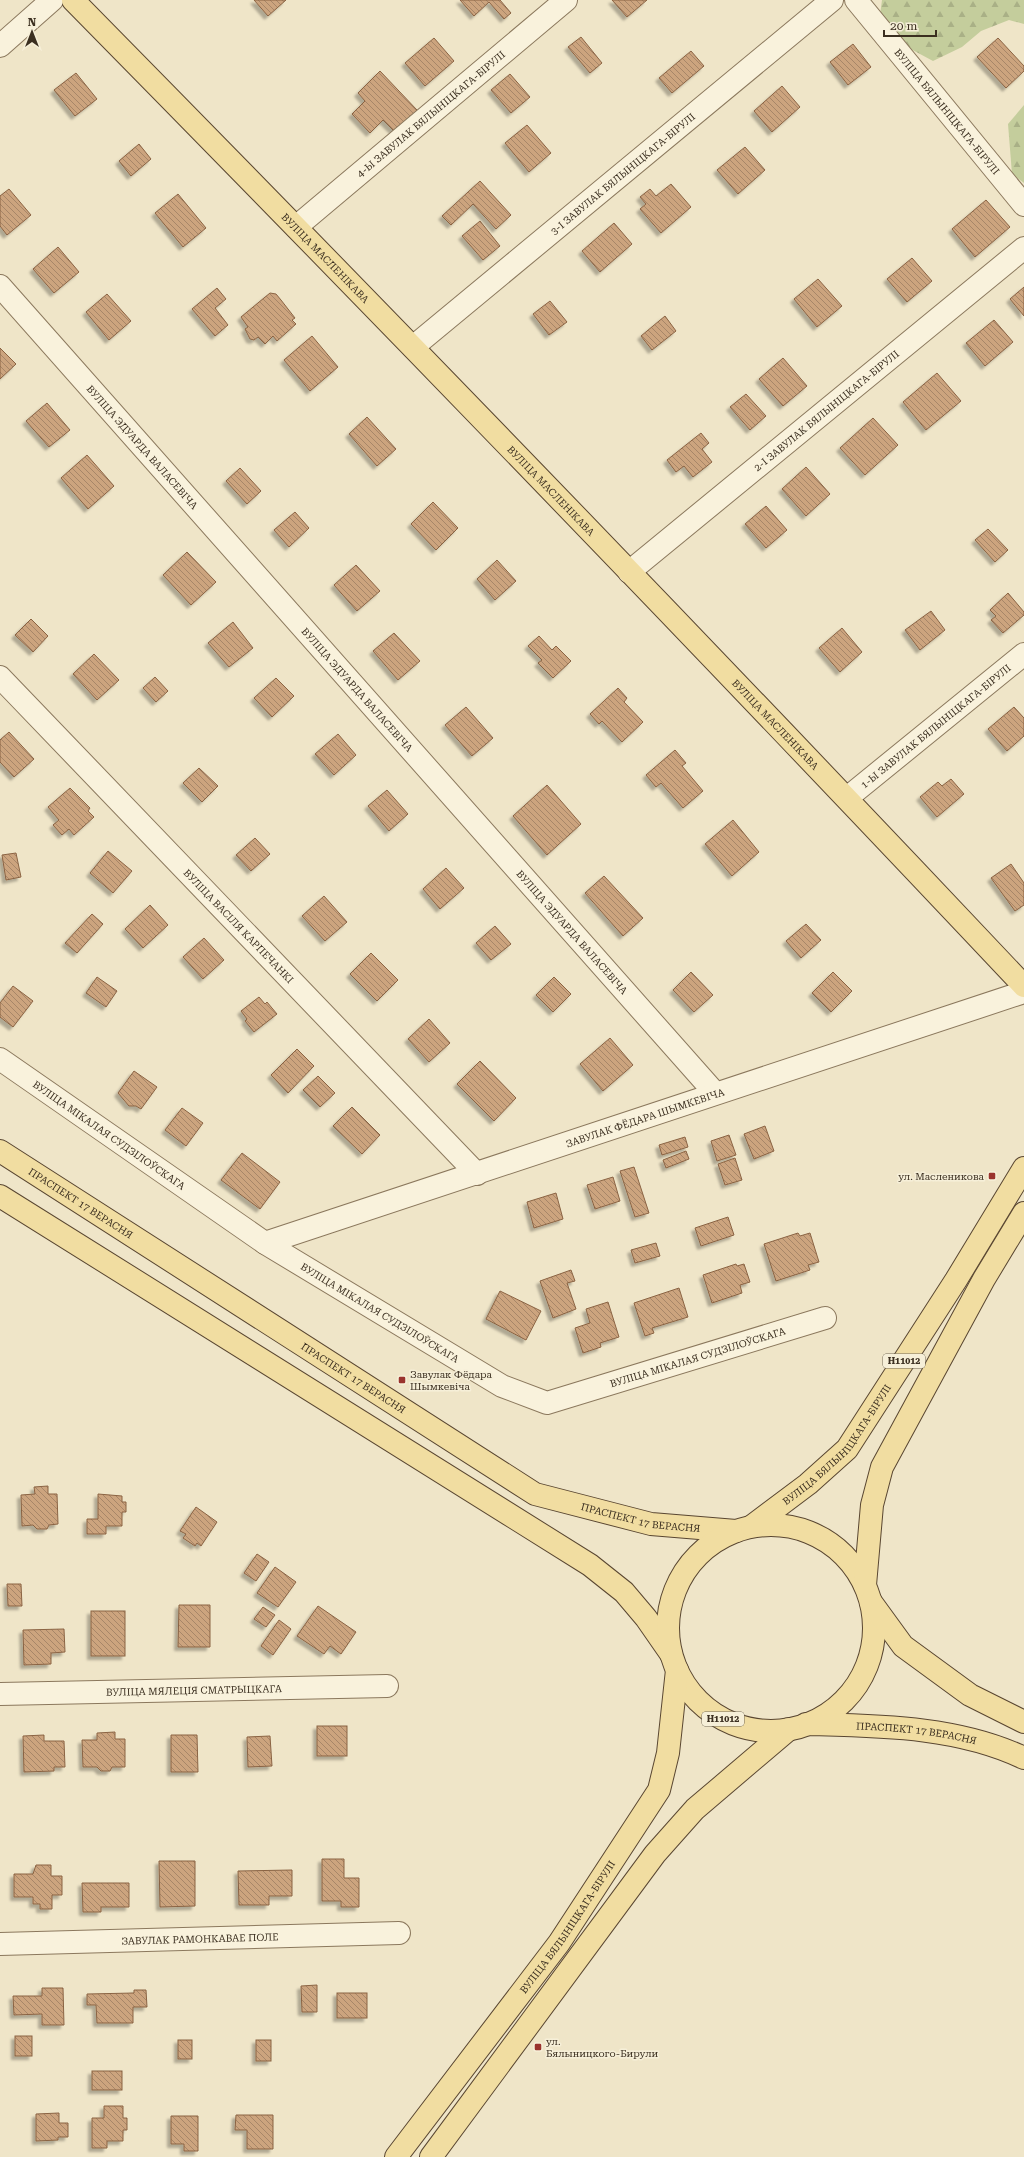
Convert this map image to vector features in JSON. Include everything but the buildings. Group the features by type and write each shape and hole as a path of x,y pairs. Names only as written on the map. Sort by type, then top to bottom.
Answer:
{"main road":[{"name":"ВУЛІЦА МАСЛЕНІКАВА","path":"73,0 413,347 847,798 1024,986"},
{"name":"ПРАСПЕКТ 17 ВЕРАСНЯ","path":"0,1152 535,1494 651,1524 744,1528"},
{"name":"ВУЛІЦА БЯЛЫНІЦКАГА-БІРУЛІ","path":"744,1528 808,1484 847,1448 956,1280 1024,1168"},
{"path":"0,1196 590,1565 624,1592 646,1618 674,1662"},
{"name":"Н11012","path":"431,2157 655,1854 695,1809 797,1727 835,1708 858,1683 866,1668 874,1635 867,1593 872,1505 882,1467 984,1279 1024,1213"},
{"name":"Н11012","path":"797,1727 755,1729 723,1719 695,1698 674,1662 668,1620 676,1587 684,1572 698,1555 720,1538 744,1528 786,1526 818,1536 846,1557 867,1593"},
{"path":"867,1593 903,1646 970,1695 1024,1722"},
{"name":"ВУЛІЦА БЯЛЫНІЦКАГА-БІРУЛІ","path":"396,2157 558,1943 659,1790 668,1753 674,1662"},
{"name":"ПРАСПЕКТ 17 ВЕРАСНЯ","path":"797,1727 875,1726 956,1735 1010,1751 1024,1758"}],"street":[{"path":"0,46 52,0"},
{"name":"4-Ы ЗАВУЛАК БЯЛЫНІЦКАГА-БІРУЛІ","path":"296,227 566,0"},
{"name":"3-І ЗАВУЛАК БЯЛЫНІЦКАГА-БІРУЛІ","path":"413,347 832,0"},
{"name":"ВУЛІЦА БЯЛЫНІЦКАГА-БІРУЛІ","path":"856,0 1024,205"},
{"name":"2-І ЗАВУЛАК БЯЛЫНІЦКАГА-БІРУЛІ","path":"629,572 1024,248"},
{"name":"ВУЛІЦА ЭДУАРДА ВАЛАСЕВІЧА","path":"0,286 715,1093"},
{"name":"1-Ы ЗАВУЛАК БЯЛЫНІЦКАГА-БІРУЛІ","path":"847,798 1024,654"},
{"name":"ВУЛІЦА ВАСІЛЯ КАРПЕЧАНКІ","path":"0,677 477,1174"},
{"name":"ЗАВУЛАК ФЁДАРА ШЫМКЕВІЧА","path":"265,1243 1024,992"},
{"name":"ВУЛІЦА МІКАЛАЯ СУДЗІЛОЎСКАГА","path":"0,1059 265,1243 502,1386 547,1403 825,1318"},
{"name":"ВУЛІЦА МЯЛЕЦІЯ СМАТРЫЦКАГА","path":"0,1694 387,1686"},
{"name":"ЗАВУЛАК РАМОНКАВАЕ ПОЛЕ","path":"0,1944 399,1933"}],"green space":[{"path":"882,0 1024,0 1024,24 1009,20 981,31 962,47 933,61 907,47 880,15"},
{"path":"1024,105 1024,183 1012,174 1008,124"}],"place":[{"name":"ул. Масленикова","path":"992,1176"},
{"name":"Завулак Фёдара Шымкевіча","path":"402,1380"},
{"name":"ул. Бялыницкого-Бирули","path":"538,2047"}]}
